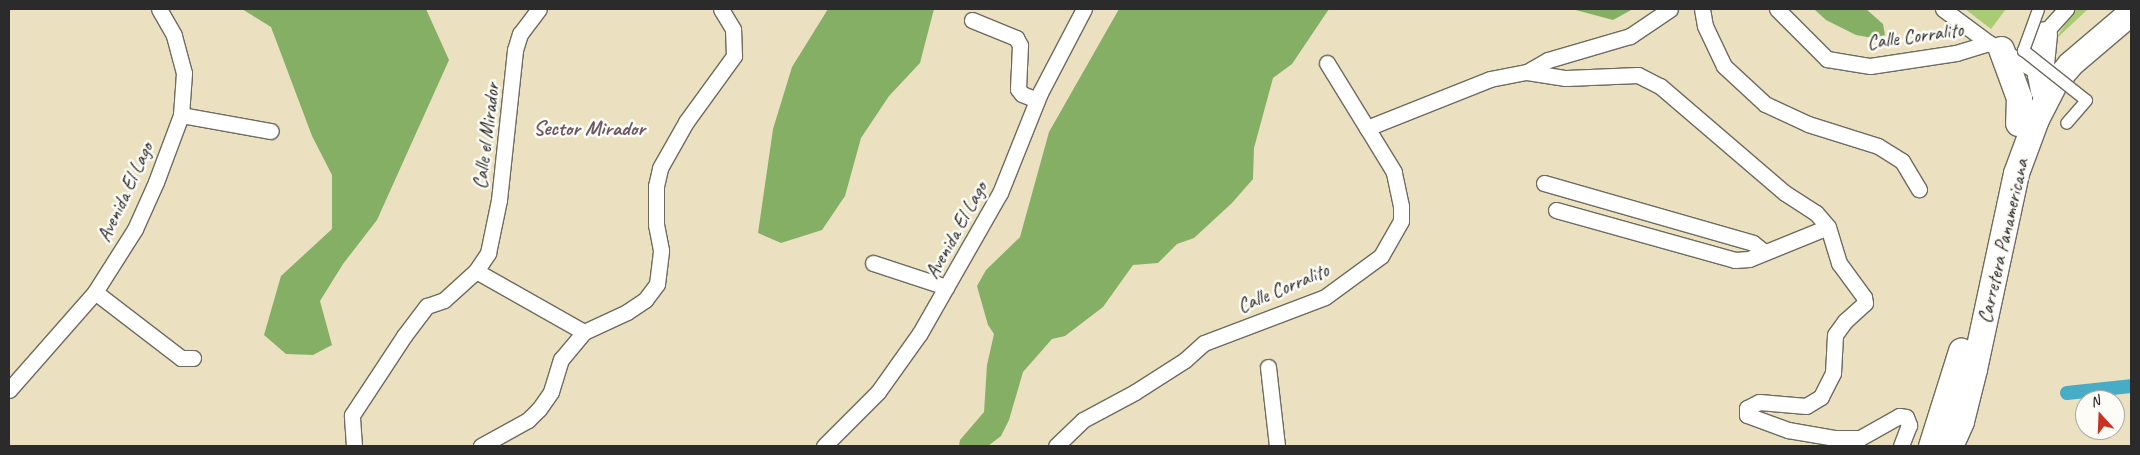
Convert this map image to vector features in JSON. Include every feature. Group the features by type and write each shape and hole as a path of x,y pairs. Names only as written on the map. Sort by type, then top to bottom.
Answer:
{"main road":[{"name":"Carretera Panamericana","path":"1931,446 1940,425 1971,311 2000,170 2027,121 2047,78 2074,35 2107,9"},
{"name":"Carretera Panamericana","path":"2047,78 2131,12"},
{"path":"2044,34 2047,78"},
{"path":"1995,46 2019,98 2027,121"},
{"name":"Carretera Panamericana","path":"1950,446 1961,422 1974,369 2027,121"}],"street":[{"name":"Avenida El Lago","path":"9,390 95,292 135,229 181,116 184,73 174,36 159,9"},
{"name":"Calle el Mirador","path":"476,271 488,252 499,200 515,50 520,34 539,9"},
{"path":"481,446 528,420 539,409 551,392 561,359 584,332 627,312 645,300 657,284 661,250 656,225 656,186 660,168 686,122 734,56 733,29 721,9"},
{"name":"Avenida El Lago","path":"824,446 878,392 920,333 1000,193 1037,100 1084,9"},
{"path":"1367,128 1490,79 1527,72 1548,60 1630,36 1670,9"},
{"path":"1702,9 1705,26 1724,66 1765,104 1808,124 1878,146 1902,162 1919,190"},
{"name":"Calle Corralito","path":"1776,9 1827,59 1870,66 1995,46 2027,46 2044,34 2066,9"},
{"path":"1943,9 1995,46 2047,78"},
{"path":"2038,9 2023,50 2086,100 2066,124"},
{"path":"972,20 1016,38 1020,45 1018,89 1022,94 1037,100"},
{"name":"Calle Corralito","path":"1056,446 1083,420 1135,392 1185,360 1204,343 1325,297 1381,256 1402,221 1394,172 1328,63"},
{"path":"1527,72 1566,78 1638,75 1660,86 1785,193 1816,213 1828,227 1839,263 1864,297 1865,303 1845,321 1835,335 1829,385 1821,397 1806,406 1759,402 1748,408 1747,415 1788,430 1835,438 1860,438 1899,416 1906,417 1909,425 1901,446"},
{"path":"181,116 271,131"},
{"path":"1544,183 1754,243 1763,251"},
{"path":"1556,210 1735,260 1749,259 1763,251 1828,227"},
{"path":"873,263 946,287"},
{"path":"354,446 352,415 404,336 427,306 444,300 476,271 584,332"},
{"path":"95,292 181,358 193,358"},
{"path":"1268,367 1276,446"}],"green space":[{"path":"242,9 426,9 449,60 377,220 343,264 320,301 332,345 313,355 286,354 264,335 281,276 332,229 332,175 312,136 271,27"},
{"path":"828,9 934,9 920,63 889,96 861,138 845,196 822,230 781,243 758,233 773,129 792,67"},
{"path":"1119,9 1329,9 1292,64 1273,78 1254,148 1253,179 1232,203 1194,238 1177,244 1158,263 1133,265 1103,307 1065,336 1052,339 1023,372 1009,420 1001,436 988,446 959,446 960,440 984,412 987,365 994,334 988,325 977,286 986,270 1020,237 1049,132"},
{"path":"1572,9 1633,9 1613,20"},
{"path":"1814,9 1866,9 1883,24 1885,35 1873,38 1856,35 1826,20"},
{"path":"1965,9 2006,9 1991,29"},
{"path":"2075,9 2088,9 2055,40"}],"waterway":[{"path":"2067,393 2131,386"}],"district":[{"name":"Sector Mirador","path":"589,128"}]}
